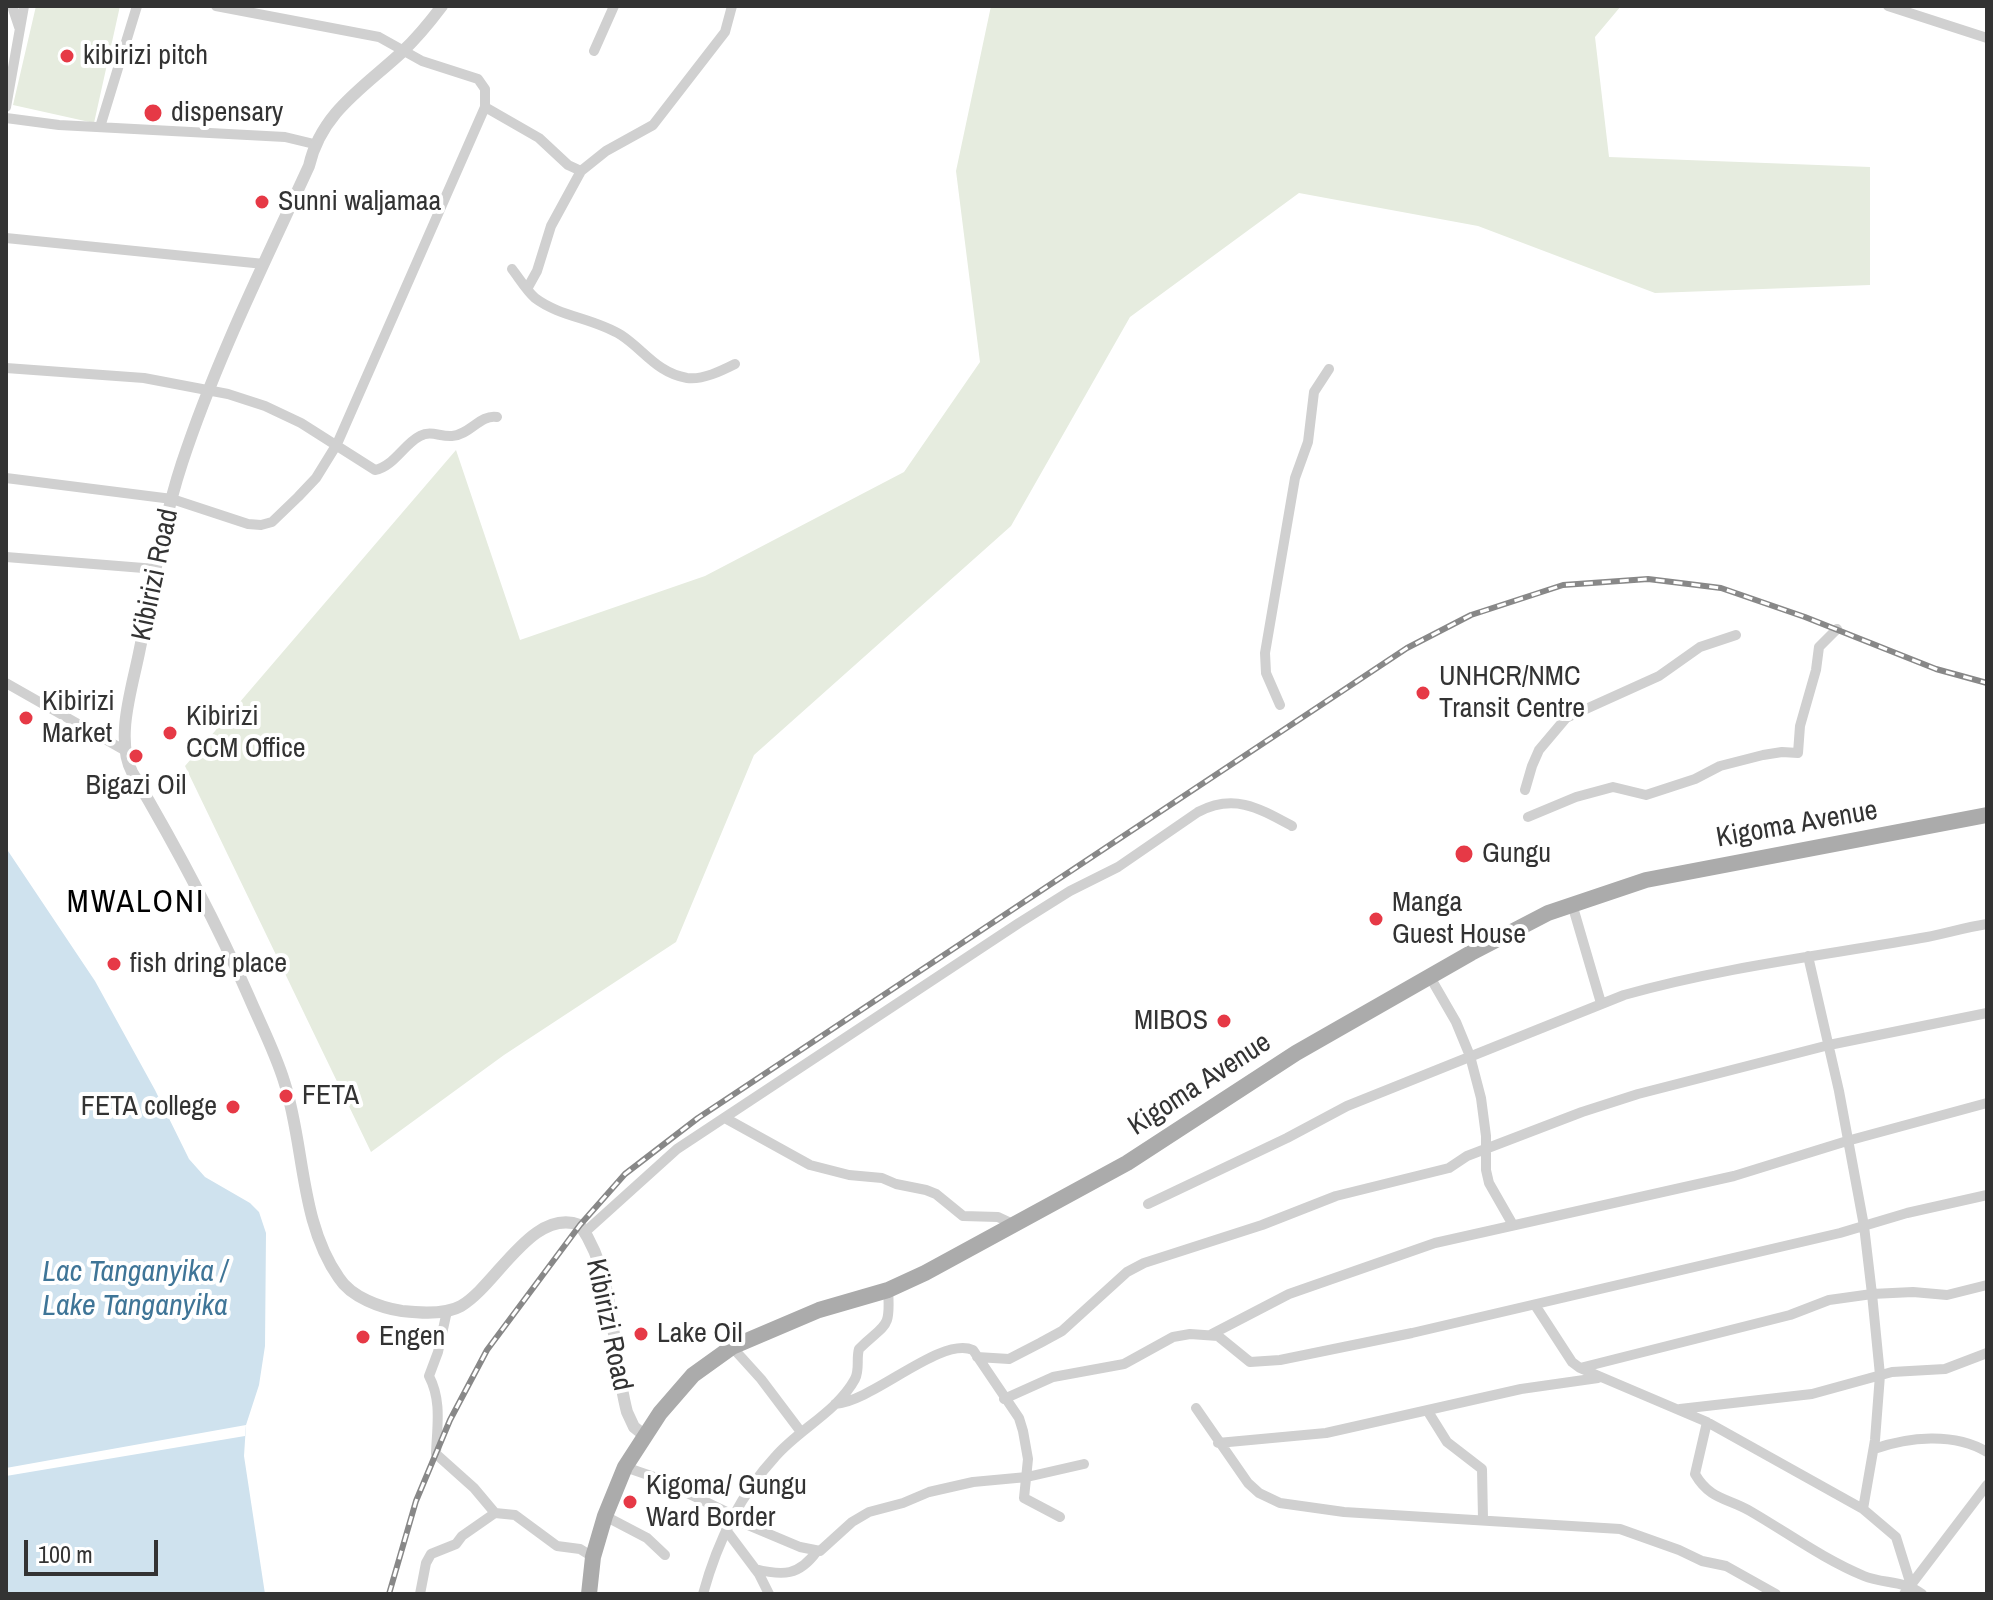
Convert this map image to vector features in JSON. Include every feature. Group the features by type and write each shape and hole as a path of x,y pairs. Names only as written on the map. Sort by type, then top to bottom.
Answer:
{"main road":[{"name":"Kigoma Avenue","path":"589,1594 593,1557 605,1516 625,1467 644,1435 693,1375 732,1347 819,1310 888,1290 1015,1225 1127,1163 1296,1053 1548,913 1646,880 1987,815"}],"street":[{"path":"12,6 20,29"},
{"path":"6,107 24,6"},
{"path":"100,127 137,6"},
{"path":"6,478 172,499 248,524 272,522 316,478 337,444 485,107 485,89 478,79 422,61 379,37 216,6"},
{"name":"Kibirizi Road","path":"124,750 131,694 172,499 209,389 309,166 314,144 344,103 404,51 442,6"},
{"path":"594,51 614,6"},
{"path":"527,289 537,271 551,226 581,171 606,151 653,125 725,32 732,6"},
{"path":"1888,6 1987,38"},
{"path":"485,107 539,138 568,165 581,171"},
{"path":"6,118 100,127 285,137 314,144"},
{"path":"6,238 264,264"},
{"path":"512,269 527,289 544,304 623,336 658,367 675,375 691,379 703,377 735,364"},
{"path":"6,368 144,378 209,389 265,406 337,444 370,469 381,470 417,437 426,433 460,435 487,417 497,417"},
{"path":"1280,705 1266,673 1265,653 1295,478 1308,442 1314,392 1329,369"},
{"path":"6,557 156,569"},
{"path":"1528,817 1576,797 1613,787 1646,795 1695,779 1720,766 1763,755 1798,753 1800,726 1816,670 1819,647 1837,629"},
{"path":"1525,790 1539,750 1566,718 1659,676 1700,647 1736,635"},
{"path":"6,683 124,750 132,772 219,928 275,1056 291,1104 314,1219 332,1268 352,1292 383,1306 402,1311 447,1311 429,1376 438,1402 436,1454 474,1488 495,1513"},
{"path":"585,1232 661,1163 725,1118 1019,923 1070,891 1118,867 1211,805 1224,802 1252,806 1292,826"},
{"path":"1572,904 1601,1003"},
{"path":"1148,1204 1347,1106 1601,1003 1655,986 1987,924"},
{"path":"1808,956 1829,1045 1864,1226 1872,1294 1880,1375 1874,1449 1863,1509"},
{"path":"1430,977 1456,1022 1470,1056 1481,1098 1489,1183 1513,1225"},
{"path":"977,1357 1009,1359 1029,1350 1062,1331 1127,1272 1144,1263 1262,1225 1336,1196 1449,1168 1467,1156 1582,1112 1638,1094 1829,1045 1987,1013"},
{"path":"1004,1399 1053,1377 1124,1364 1173,1337 1212,1334 1276,1300 1435,1243 1630,1202 1734,1176 1987,1103"},
{"path":"725,1118 810,1165 919,1187 936,1194 963,1216 998,1217 1015,1225"},
{"path":"1212,1334 1253,1363 1357,1345 1987,1195"},
{"name":"Kibirizi Road","path":"447,1311 471,1299 523,1245 551,1224 559,1221 580,1225 596,1256 606,1293 627,1412 634,1427 644,1435"},
{"path":"1580,1368 1790,1315 1829,1300 1913,1292 1947,1295 1987,1285"},
{"path":"703,1594 711,1565 732,1517 776,1456 835,1404 855,1378 859,1349 888,1321 888,1290"},
{"path":"1535,1305 1572,1362 1580,1368 1707,1422 1863,1509 1896,1537 1908,1590"},
{"path":"732,1347 801,1432"},
{"path":"835,1404 865,1396 917,1364 953,1350 968,1348 1019,1418 1028,1459 1024,1498 1060,1517"},
{"path":"1680,1409 1812,1394 1880,1375 1907,1370 1945,1369 1987,1353"},
{"path":"1218,1443 1326,1433 1521,1389 1600,1377"},
{"path":"1196,1408 1248,1483 1259,1493 1280,1503 1344,1512 1620,1529 1702,1561 1726,1566 1776,1594"},
{"path":"1427,1410 1447,1442 1482,1469 1483,1519"},
{"path":"1707,1422 1695,1474 1718,1498 1743,1507 1809,1549 1867,1577 1922,1594"},
{"path":"1874,1449 1900,1440 1916,1439 1973,1445 1987,1452"},
{"path":"755,1569 776,1575 787,1574 811,1559 852,1522 869,1512 945,1487 1027,1477 1084,1464"},
{"path":"625,1467 654,1477 732,1517 817,1551"},
{"path":"1908,1590 1987,1485"},
{"path":"420,1594 426,1563 431,1554 456,1544 462,1536 495,1513 515,1515 553,1544 580,1549 593,1557"},
{"path":"605,1516 647,1538 665,1555"},
{"path":"726,1530 769,1594"}],"shaded area":[{"name":"kibirizi pitch","path":"36,6 120,6 94,123 13,105"},
{"path":"991,6 1621,6 1595,37 1609,157 1870,167 1870,285 1655,293 1478,226 1299,193 1130,317 1011,526 754,755 676,942 504,1055 371,1152 185,766 456,450 520,640 705,576 904,472 980,362 956,171"}],"water":[{"name":"Lac Tanganyika / Lake Tanganyika","path":"6,848 95,981 189,1159 205,1177 250,1203 259,1212 266,1233 265,1346 259,1385 246,1425 244,1456 265,1594 6,1594"}],"pier":[{"path":"246,1425 245,1436 6,1476 6,1468"}],"railway":[{"path":"389,1594 416,1501 450,1420 487,1350 580,1225 625,1174 698,1118 1407,648 1471,615 1563,585 1648,579 1721,588 1805,617 1936,669 1987,683"}],"place":[{"name":"kibirizi pitch","path":"67,56"},
{"name":"dispensary","path":"153,113"},
{"name":"Sunni waljamaa","path":"262,202"},
{"name":"UNHCR/NMC Transit Centre","path":"1423,693"},
{"name":"Kibirizi Market","path":"26,718"},
{"name":"Kibirizi CCM Office","path":"170,733"},
{"name":"Bigazi Oil","path":"136,756"},
{"name":"Gungu","path":"1464,854"},
{"name":"Manga Guest House","path":"1376,919"},
{"name":"fish dring place","path":"114,964"},
{"name":"MIBOS","path":"1224,1021"},
{"name":"FETA","path":"286,1096"},
{"name":"FETA college","path":"233,1107"},
{"name":"Lake Oil","path":"641,1334"},
{"name":"Engen","path":"363,1337"},
{"name":"Kigoma/ Gungu Ward Border","path":"630,1502"}],"district":[{"name":"MWALONI","path":"136,903"}]}
